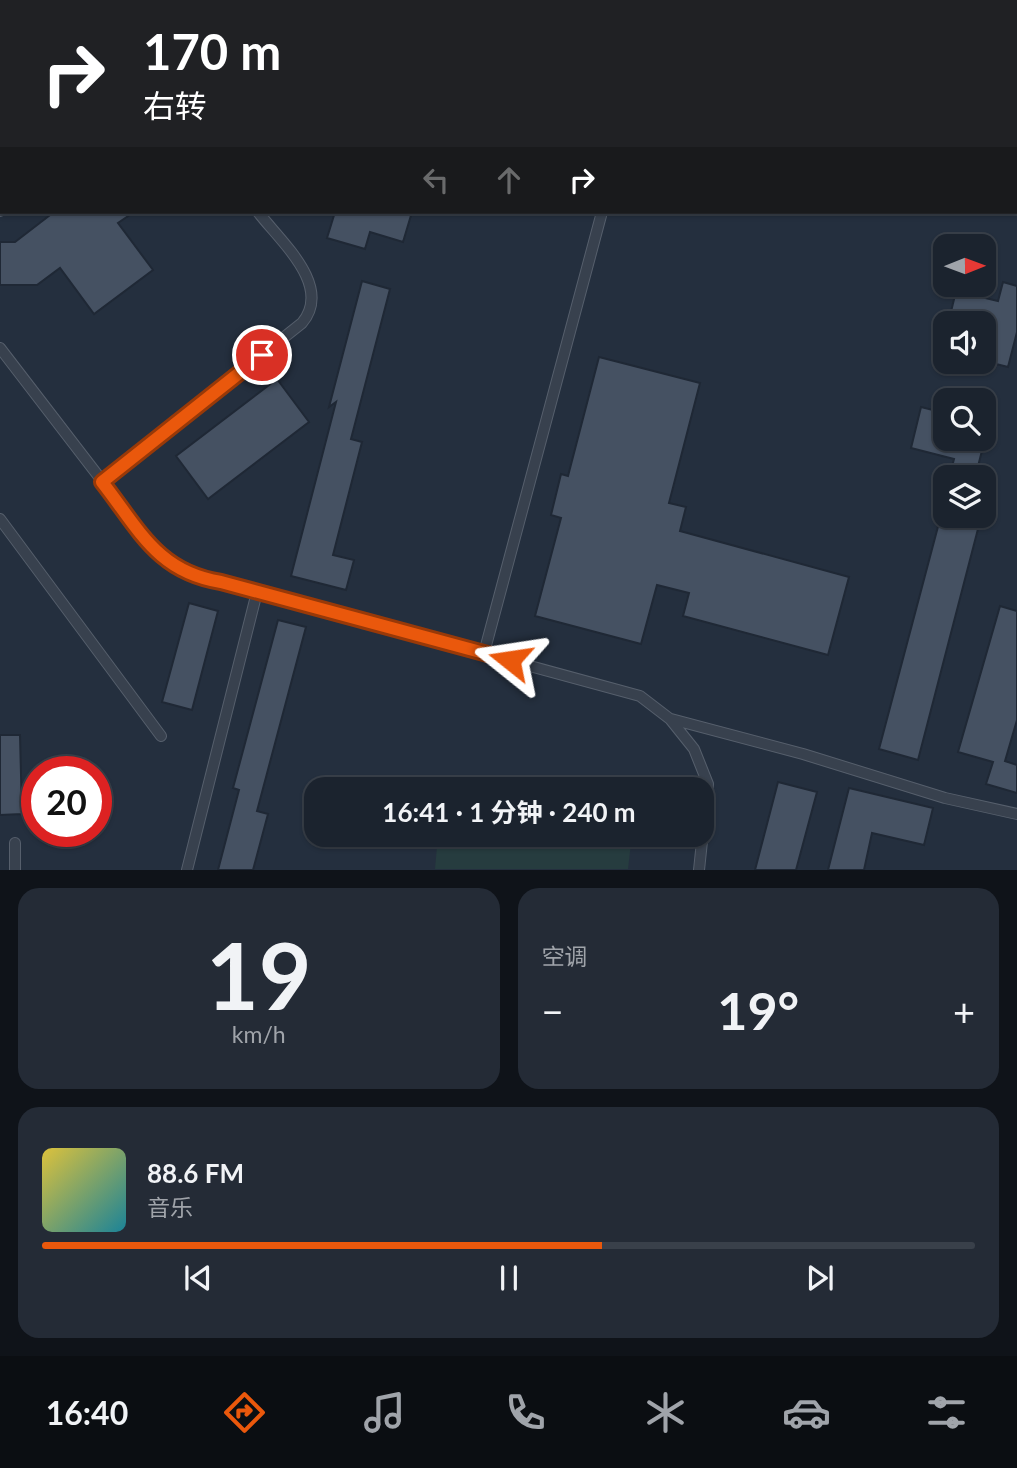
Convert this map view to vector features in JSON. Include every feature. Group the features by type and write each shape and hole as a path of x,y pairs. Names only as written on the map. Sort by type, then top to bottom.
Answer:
{"lane":[{"path":"102,482 309,315 313,306 312,285 259,214"},
{"path":"484,653 601,214"},
{"path":"0,348 156,551 174,567 196,578 257,592 640,696 670,719 694,749 708,783 699,870"},
{"path":"0,519 161,736"},
{"path":"187,870 257,592"},
{"path":"670,719 803,754 945,798 1017,814"},
{"path":"15,843 15,870"}],"green space":[{"path":"437,847 631,847 628,869 435,869"}],"building":[{"path":"51,214 131,214 118,223 153,270 94,314 60,268 37,285 0,285 0,242 15,242"},
{"path":"334,214 411,214 403,242 370,232 365,249 327,238"},
{"path":"362,281 390,289 351,439 362,442 333,555 354,560 346,590 291,576 336,402 329,407"},
{"path":"1003,282 1017,286 1017,332 1008,367 996,364 996,311 951,311 954,298 985,298 998,301"},
{"path":"599,357 700,383 669,503 686,507 680,531 849,577 828,655 683,616 689,593 657,585 641,644 535,616 561,518 551,515 561,474 568,476"},
{"path":"277,379 309,422 208,499 176,456"},
{"path":"921,407 933,410 933,451 982,451 978,465 952,465 954,459 911,448"},
{"path":"938,528 978,529 918,760 879,749"},
{"path":"189,603 218,611 192,710 162,702"},
{"path":"1000,606 1017,611 1017,720 1005,761 1017,765 1017,793 986,784 993,762 958,752"},
{"path":"278,620 306,627 257,811 268,814 253,870 218,870 239,790 233,788"},
{"path":"0,735 20,735 21,814 0,815"},
{"path":"778,782 817,792 796,870 755,870"},
{"path":"849,788 933,808 924,845 872,833 864,870 828,870"}],"route":[{"path":"262,355 102,482 156,551 174,567 196,578 221,582 510,660"}]}
